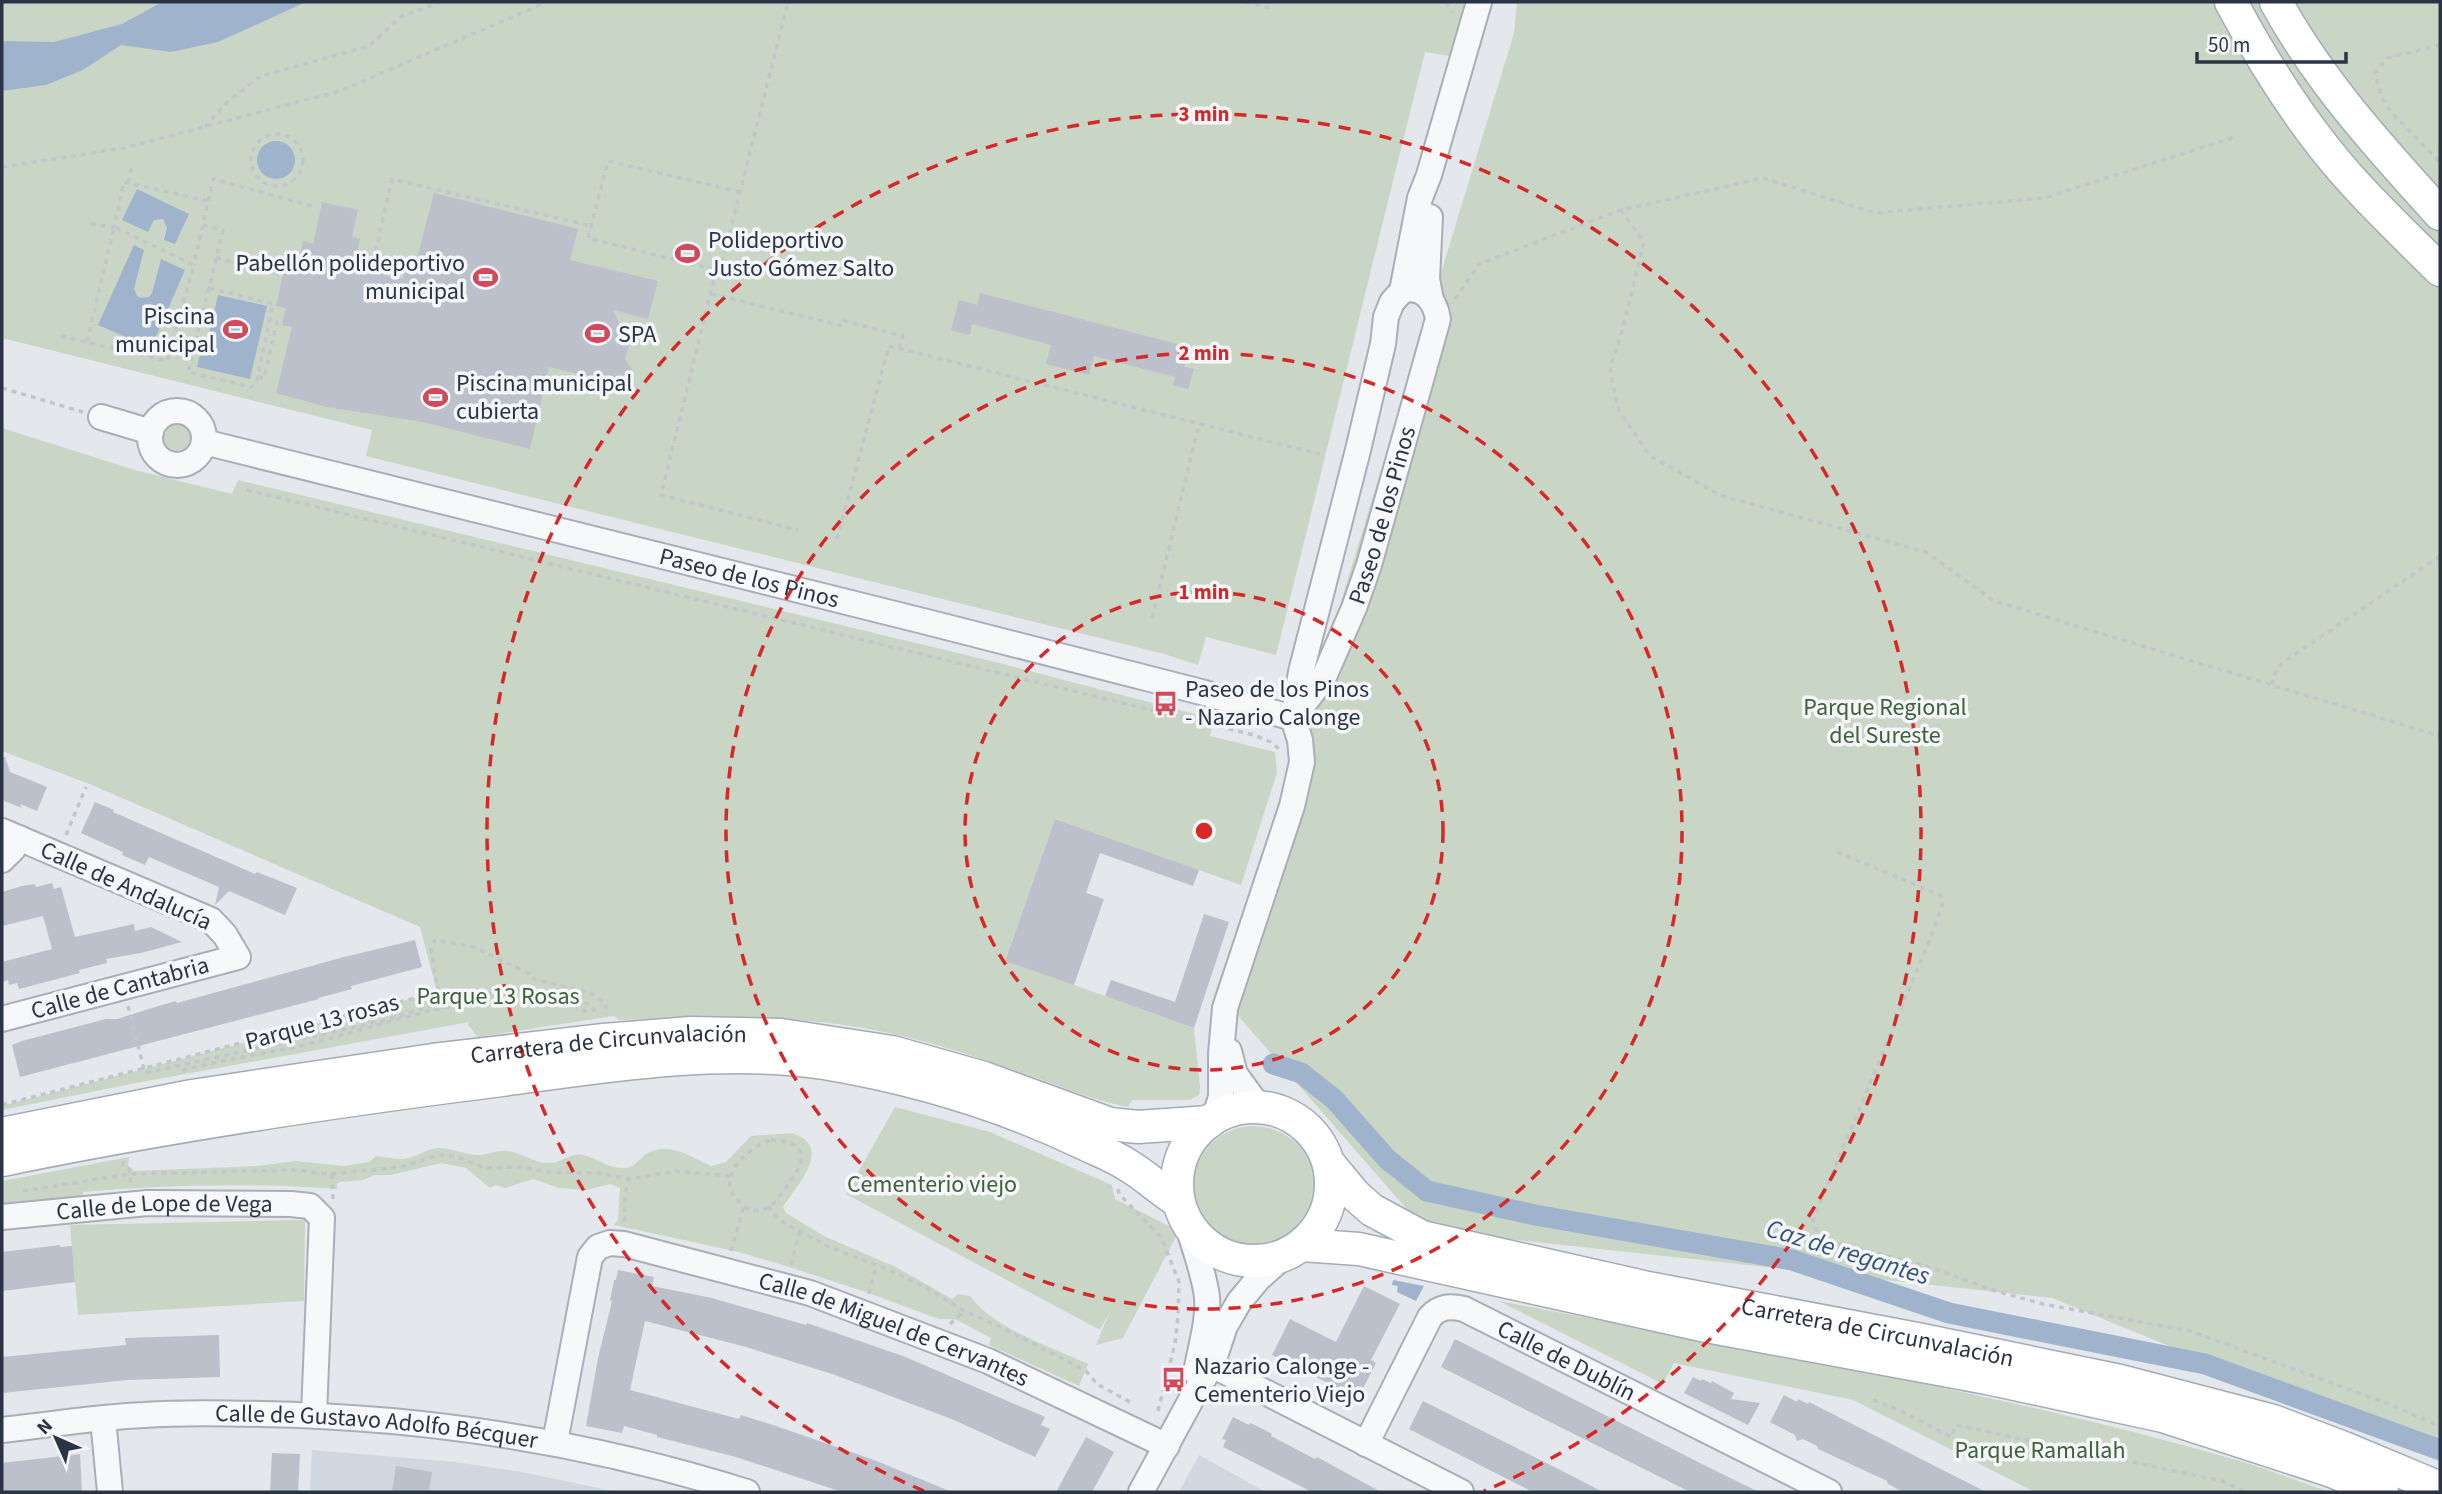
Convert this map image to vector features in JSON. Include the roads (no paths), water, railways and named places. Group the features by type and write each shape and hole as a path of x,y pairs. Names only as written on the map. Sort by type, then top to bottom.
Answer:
{"main road":[{"path":"2231,2 2255,47 2346,174 2440,270"},
{"path":"2276,2 2325,79 2377,145 2440,214"},
{"name":"Carretera de Circunvalación","path":"2,1134 192,1096 433,1060 600,1024 704,1033 781,1035 892,1052 941,1065 1110,1124 1138,1127 1211,1121"},
{"name":"Carretera de Circunvalación","path":"2,1160 75,1145 379,1095 604,1066 759,1056 824,1063 927,1086 1052,1128 1118,1160 1183,1212"},
{"path":"1266,1100 1275,1110 1304,1125 1334,1157 1332,1188 1328,1209 1318,1229 1293,1251 1253,1262 1222,1255 1202,1242 1183,1212 1177,1182 1187,1146 1199,1130 1228,1111 1266,1100"},
{"name":"Carretera de Circunvalación","path":"1334,1157 1355,1195 1372,1210 1422,1237 1648,1288 2120,1381 2273,1421 2440,1488"},
{"name":"Carretera de Circunvalación","path":"1293,1251 1359,1249 1701,1325 1986,1378 2163,1416 2332,1471 2382,1492"}],"street":[{"name":"Paseo de los Pinos","path":"1211,1121 1222,1097 1225,1009 1292,806 1300,773 1300,740 1293,719 1301,672 1362,436 1386,317 1392,302 1402,291 1420,198 1429,176 1479,2"},
{"name":"Paseo de los Pinos","path":"1293,719 1323,679 1354,608 1369,565 1438,319 1427,279 1431,201 1429,176"},
{"path":"1402,291 1411,288 1421,290 1432,300"},
{"path":"178,411 194,417 201,424 204,442 194,458 176,465 159,458 150,441 150,432 160,416 178,411"},
{"path":"101,417 150,432"},
{"name":"Paseo de los Pinos","path":"204,442 954,629 1200,692 1293,719"},
{"path":"2,860 13,849 10,834"},
{"name":"Calle de Andalucía","path":"10,834 211,920 225,935 237,957"},
{"name":"Calle de Cantabria","path":"2,1019 237,957"},
{"name":"Paseo de los Pinos","path":"1223,1027 1235,1074 1266,1100"},
{"name":"Calle de Lope de Vega","path":"2,1217 147,1203 310,1206 322,1218 314,1415"},
{"path":"1183,1212 1207,1299 1206,1321 1192,1398"},
{"name":"Calle de Miguel de Cervantes","path":"555,1442 590,1257 598,1247 617,1237 624,1244 810,1293 988,1361 1167,1446"},
{"path":"1141,1492 1212,1365 1225,1326 1239,1302 1258,1279 1293,1251"},
{"name":"Calle de Dublín","path":"1366,1444 1430,1317 1437,1310 1452,1306 1464,1309 1829,1492"},
{"path":"1212,1365 1461,1492"},
{"name":"Calle de Gustavo Adolfo Bécquer","path":"2,1430 186,1413 314,1415 428,1424 555,1442 649,1463 739,1491"},
{"path":"103,1419 110,1492"}],"water":[{"path":"162,2 306,2 218,42 171,52 121,45 83,70 46,85 2,91 2,41 54,42 122,24"},
{"path":"276,141 289,147 295,160 289,173 276,179 263,173 257,160 263,147"},
{"path":"137,189 189,214 175,244 164,240 167,228 163,219 154,220 148,232 122,220"},
{"path":"134,245 144,250 134,289 141,298 149,297 152,293 161,259 185,270 151,348 98,325"},
{"name":"Piscina municipal","path":"218,295 267,306 250,379 197,367 200,355 204,356"},
{"path":"1393,1280 1424,1286 1416,1301 1397,1292 1398,1286 1392,1285"}],"waterway":[{"name":"Caz de regantes","path":"1273,1064 1301,1073 1334,1099 1387,1159 1427,1191 1535,1215 1792,1260 1949,1313 2205,1364 2440,1450"}],"place":[{"name":"Polideportivo Justo Gómez Salto","path":"688,254"},
{"name":"Pabellón polideportivo municipal","path":"485,277"},
{"name":"Piscina municipal","path":"235,330"},
{"name":"SPA","path":"598,334"},
{"name":"Piscina municipal cubierta","path":"436,397"},
{"name":"Paseo de los Pinos - Nazario Calonge","path":"1165,703"},
{"name":"Nazario Calonge - Cementerio Viejo","path":"1174,1380"}],"park label":[{"name":"Parque Regional del Sureste","path":"1885,721"},
{"name":"Parque 13 Rosas","path":"498,996"},
{"name":"Cementerio viejo","path":"932,1184"},
{"name":"Parque Ramallah","path":"2040,1450"}]}
